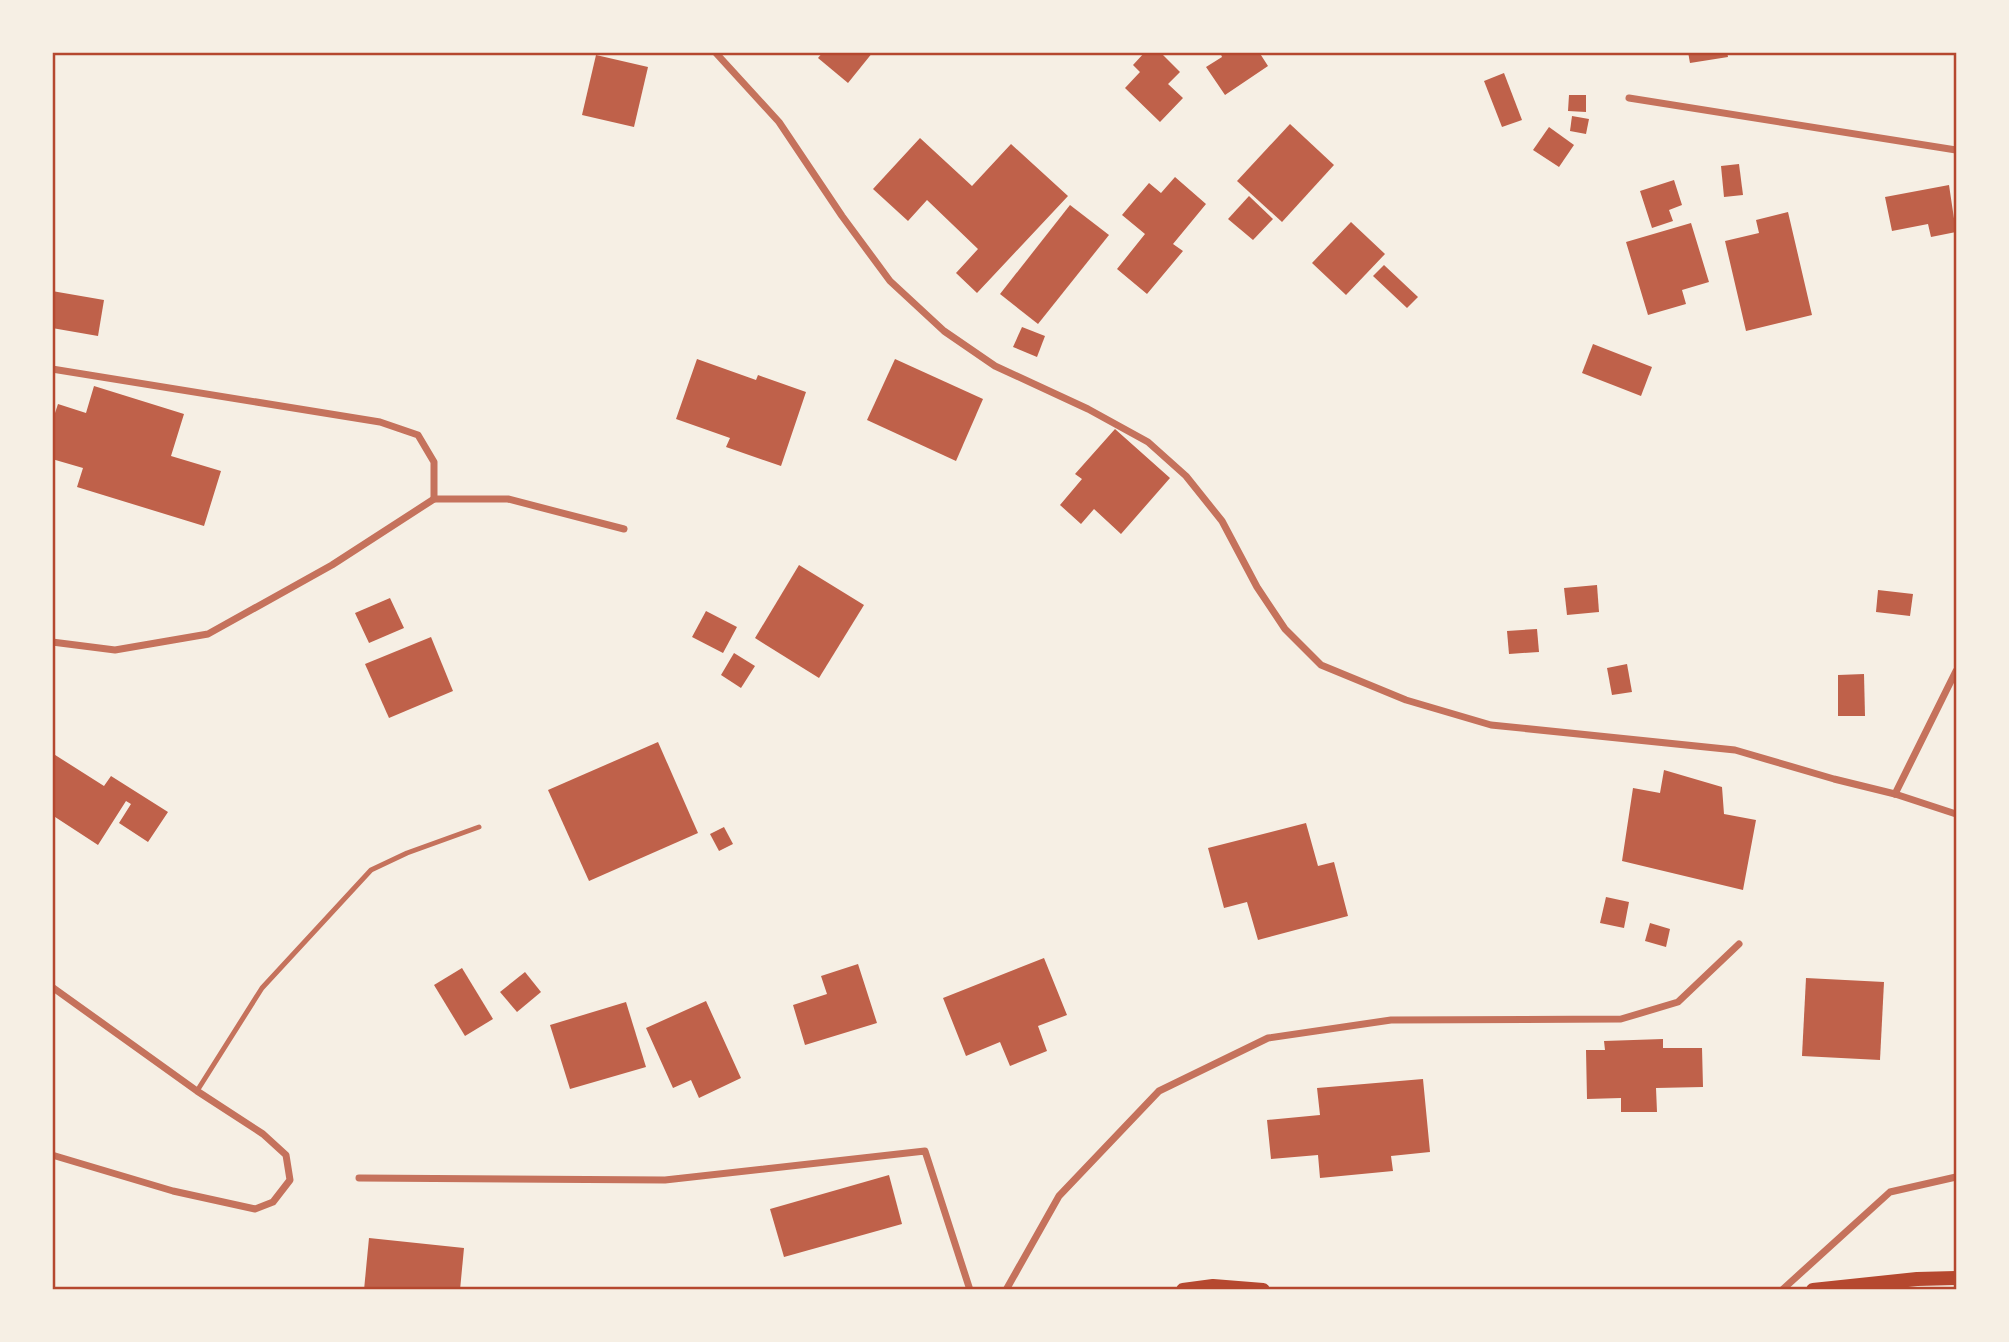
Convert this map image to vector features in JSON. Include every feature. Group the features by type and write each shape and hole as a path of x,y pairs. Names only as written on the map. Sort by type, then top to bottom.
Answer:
{"main road":[{"path":"1813,1290 1917,1279 1956,1278"},
{"path":"1183,1290 1213,1286 1263,1290"}],"street":[{"path":"715,52 779,122 842,216 890,281 944,331 995,366 1088,409 1147,442 1185,476 1222,521 1257,587 1285,629 1321,664 1406,700 1491,725 1735,750 1895,794 1956,814"},
{"path":"1629,97 1956,150"},
{"path":"52,369 393,426 418,435 429,453 434,462 434,499"},
{"path":"52,642 115,650 208,634 332,565 434,499 508,499 624,529"},
{"path":"1895,794 1956,671"},
{"path":"1006,1290 1059,1196 1159,1091 1268,1038 1391,1020 1621,1020 1678,1002 1739,944"},
{"path":"52,987 197,1091 263,1134 286,1155 290,1180 273,1202 255,1209 173,1191 52,1155"},
{"path":"359,1178 665,1180 925,1152 970,1290"},
{"path":"1782,1290 1889,1192 1956,1177"}],"lane":[{"path":"197,1091 262,988 371,870 407,853 479,827"}],"building":[{"path":"823,52 873,52 848,83 818,58"},
{"path":"1145,52 1160,52 1180,72 1168,84 1183,98 1160,122 1125,88 1140,72 1133,65"},
{"path":"1220,52 1259,52 1268,66 1225,95 1206,67 1222,57"},
{"path":"1688,52 1727,52 1728,57 1690,63"},
{"path":"596,55 648,67 634,127 582,115"},
{"path":"1504,73 1522,120 1502,127 1484,81"},
{"path":"1569,95 1586,95 1586,112 1568,111"},
{"path":"1572,116 1589,119 1586,134 1570,131"},
{"path":"1290,124 1334,165 1282,222 1237,181"},
{"path":"1549,127 1574,145 1559,167 1533,150"},
{"path":"920,138 972,186 1011,144 1068,196 977,293 956,273 978,249 927,200 908,221 873,189"},
{"path":"1739,164 1743,195 1724,197 1721,166"},
{"path":"1175,177 1206,204 1173,244 1183,251 1147,294 1117,269 1145,234 1122,215 1149,183 1161,193"},
{"path":"1674,180 1682,205 1669,210 1673,221 1652,228 1640,191"},
{"path":"1949,185 1956,232 1931,237 1928,224 1892,231 1885,197"},
{"path":"1249,196 1273,219 1253,240 1228,219"},
{"path":"1070,205 1109,235 1038,324 1000,294"},
{"path":"1788,212 1812,315 1746,331 1725,241 1759,233 1756,220"},
{"path":"1351,222 1385,254 1346,295 1312,263"},
{"path":"1691,223 1709,282 1682,290 1686,304 1648,315 1626,242"},
{"path":"1384,265 1418,297 1407,308 1373,276"},
{"path":"52,291 104,300 98,336 52,328"},
{"path":"1022,327 1045,336 1037,357 1013,347"},
{"path":"1593,344 1652,367 1641,396 1582,373"},
{"path":"697,359 756,380 758,375 806,392 781,466 726,447 730,438 676,419"},
{"path":"895,359 983,399 956,461 867,420"},
{"path":"94,386 184,414 171,456 221,471 204,526 77,487 83,468 52,459 52,422 58,404 86,413"},
{"path":"1115,429 1170,478 1121,534 1094,509 1081,524 1060,505 1082,479 1075,474"},
{"path":"799,565 864,605 819,678 755,638"},
{"path":"1597,585 1599,612 1567,615 1564,588"},
{"path":"1878,590 1913,594 1910,616 1876,612"},
{"path":"390,598 404,628 369,643 355,613"},
{"path":"706,611 737,627 723,653 692,637"},
{"path":"1537,629 1539,652 1509,654 1507,631"},
{"path":"431,637 453,691 389,718 365,664"},
{"path":"734,653 755,666 741,688 721,675"},
{"path":"1627,664 1632,692 1612,695 1607,668"},
{"path":"1864,674 1865,716 1838,716 1838,675"},
{"path":"658,742 698,833 589,881 548,790"},
{"path":"52,753 104,786 111,776 168,812 148,842 119,823 131,804 126,801 98,845 52,815"},
{"path":"1664,770 1722,787 1724,814 1756,820 1743,890 1622,861 1633,788 1660,793"},
{"path":"1306,823 1318,866 1334,862 1348,916 1258,940 1247,902 1224,908 1208,848"},
{"path":"724,827 733,844 719,851 710,834"},
{"path":"1606,897 1629,902 1624,928 1600,923"},
{"path":"1650,923 1670,929 1666,947 1645,941"},
{"path":"1044,958 1067,1015 1038,1026 1047,1051 1010,1066 1000,1042 966,1056 943,998"},
{"path":"858,964 877,1023 805,1045 793,1005 827,994 821,976"},
{"path":"462,968 493,1019 465,1036 434,985"},
{"path":"525,972 541,992 517,1012 500,992"},
{"path":"1806,978 1884,982 1880,1060 1802,1056"},
{"path":"706,1001 741,1078 699,1098 691,1080 673,1088 646,1028"},
{"path":"626,1002 646,1067 570,1089 550,1025"},
{"path":"1663,1039 1663,1048 1702,1048 1703,1087 1656,1088 1657,1112 1621,1112 1621,1098 1587,1099 1586,1050 1605,1050 1604,1041"},
{"path":"1423,1079 1430,1152 1391,1156 1393,1171 1320,1178 1318,1155 1271,1159 1267,1120 1320,1115 1317,1088"},
{"path":"889,1175 902,1224 784,1257 770,1209"},
{"path":"369,1238 464,1248 460,1290 364,1290"}]}
